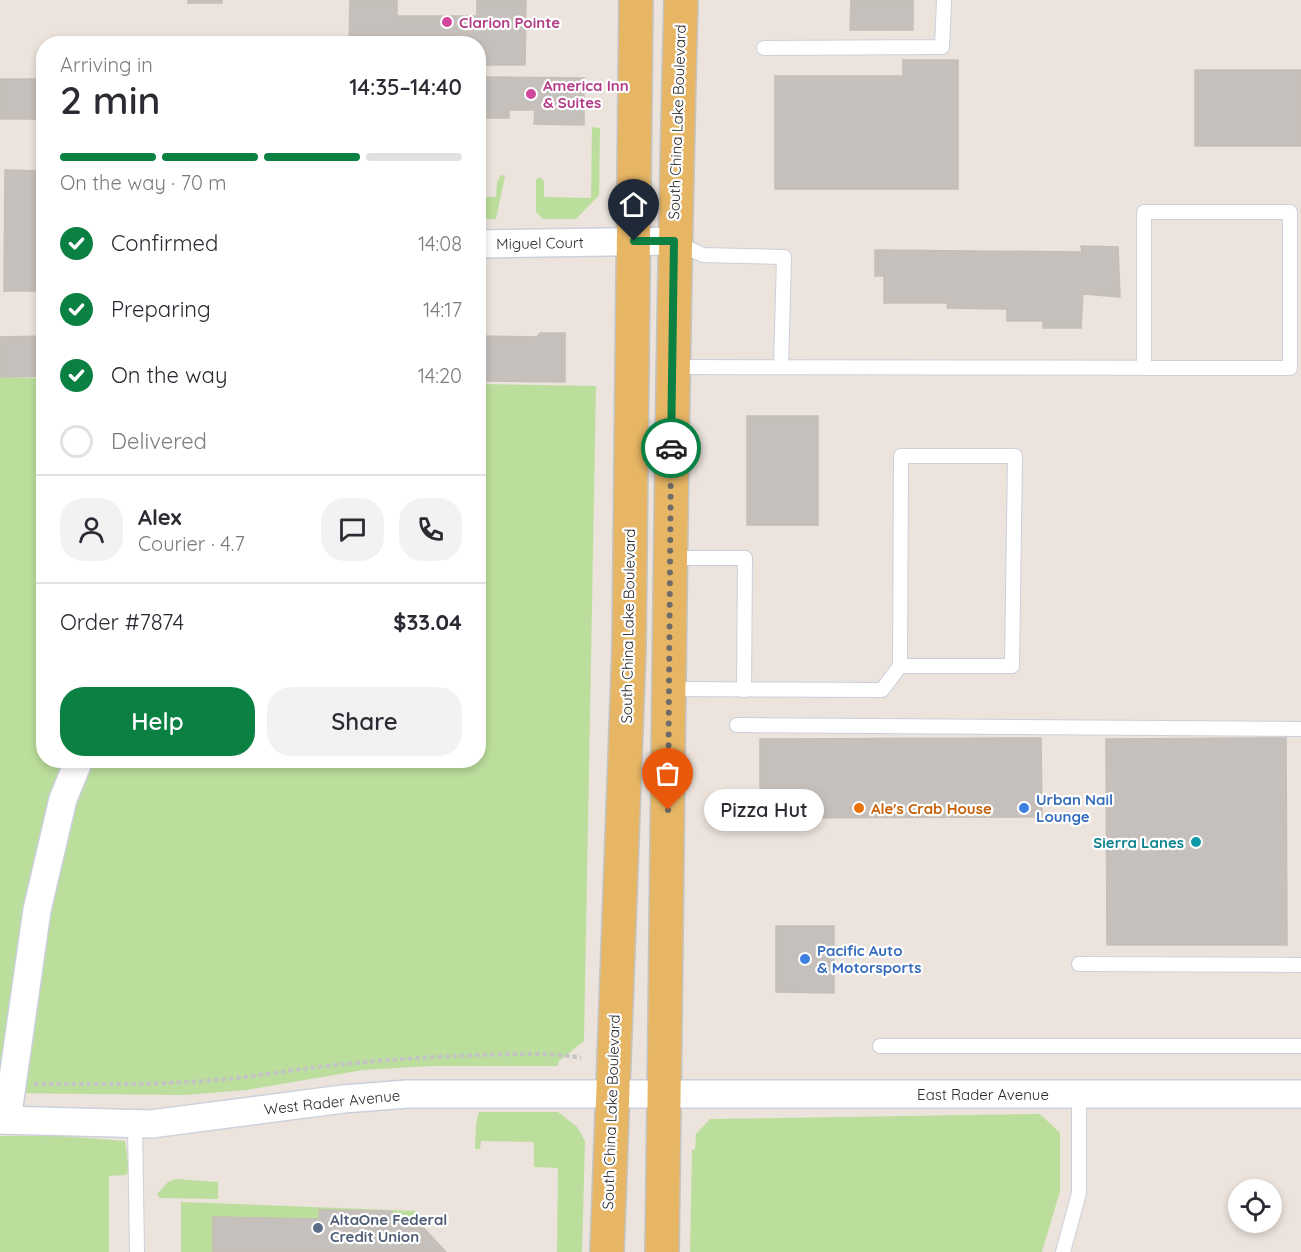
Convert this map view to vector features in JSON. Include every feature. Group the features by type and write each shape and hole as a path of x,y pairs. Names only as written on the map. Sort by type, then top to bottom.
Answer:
{"main road":[{"name":"South China Lake Boulevard","path":"607,1252 629,647 636,0"},
{"name":"South China Lake Boulevard","path":"662,1252 670,689 671,367 681,0"}],"street":[{"name":"Miguel Court","path":"486,244 674,241"},
{"path":"3,1120 37,910 63,799 76,768"},
{"name":"West Rader Avenue","path":"3,1120 152,1124 343,1099 407,1094 664,1095"},
{"name":"East Rader Avenue","path":"664,1095 1301,1094"}],"lane":[{"path":"764,48 942,47 944,0"},
{"path":"671,367 1144,368 1290,368 1290,212 1144,212 1144,368"},
{"path":"674,241 703,255 784,257 781,367"},
{"path":"670,689 882,690 900,666 901,456 1015,456 1012,666 900,666"},
{"path":"671,558 745,558 744,690"},
{"path":"737,725 1301,729"},
{"path":"1079,964 1301,965"},
{"path":"880,1046 1301,1046"},
{"path":"1063,1252 1079,1192 1079,1094"},
{"path":"135,1124 137,1252"}],"path":[{"path":"28,1084 172,1084 267,1074 300,1067 455,1056 557,1053 581,1058"}],"green space":[{"path":"592,127 600,128 599,195 576,219 543,219 536,212 536,180 539,177 544,181 544,197 591,198"},
{"path":"501,175 505,176 496,219 486,219 486,197 496,197 497,182"},
{"path":"0,377 36,378 36,768 486,768 486,384 596,386 584,1041 559,1061 558,1066 431,1066 363,1070 246,1090 185,1095 0,1093"},
{"path":"479,1112 558,1112 577,1127 585,1141 582,1252 557,1252 558,1168 534,1167 534,1142 481,1141 480,1149 475,1149"},
{"path":"1040,1114 1060,1133 1060,1191 1042,1252 690,1252 692,1150 695,1149 696,1134 710,1119"},
{"path":"0,1136 61,1136 125,1141 129,1169 126,1175 109,1176 109,1252 0,1252"},
{"path":"176,1179 218,1182 218,1199 160,1198 157,1194 168,1182"},
{"path":"181,1202 416,1211 420,1216 420,1222 392,1220 392,1212 321,1222 216,1252 181,1252"}],"building":[{"path":"188,0 222,0 222,3 188,3"},
{"path":"350,0 397,0 397,16 477,16 477,0 526,0 525,65 486,65 486,36 349,36"},
{"path":"851,0 913,0 913,30 850,30"},
{"path":"903,60 958,60 958,189 775,189 775,76 903,76"},
{"path":"1195,70 1301,70 1301,146 1195,146"},
{"name":"America Inn & Suites","path":"486,77 584,78 584,125 534,124 535,110 509,110 509,118 487,118"},
{"path":"0,79 36,79 36,119 0,119"},
{"path":"5,170 36,171 36,291 4,291"},
{"path":"1081,246 1118,247 1120,297 1083,294 1081,328 1043,328 1043,321 1007,321 1007,309 947,308 948,303 884,303 884,276 875,276 875,250 1082,252"},
{"path":"540,333 565,333 565,382 486,381 486,336 537,337"},
{"path":"36,336 36,376 0,377 0,337"},
{"path":"747,416 818,416 818,525 747,525"},
{"path":"1041,738 1042,817 760,818 760,739"},
{"name":"Sierra Lanes","path":"1286,738 1287,945 1107,945 1106,739"},
{"name":"Pacific Auto & Motorsports","path":"776,926 834,926 834,993 776,992"},
{"name":"AltaOne Federal Credit Union","path":"319,1210 392,1211 392,1221 417,1221 446,1252 213,1252 213,1217 319,1219"}],"way so far":[{"path":"668,810 671,448"}],"place":[{"name":"Clarion Pointe","path":"447,22"},
{"name":"America Inn & Suites","path":"531,94"},
{"name":"Ale's Crab House","path":"859,808"},
{"name":"Urban Nail Lounge","path":"1024,808"},
{"name":"Pizza Hut","path":"668,810"},
{"name":"Sierra Lanes","path":"1196,842"},
{"name":"Pacific Auto & Motorsports","path":"805,959"},
{"name":"AltaOne Federal Credit Union","path":"318,1228"}],"route":[{"path":"634,241 674,241 671,448"}]}
